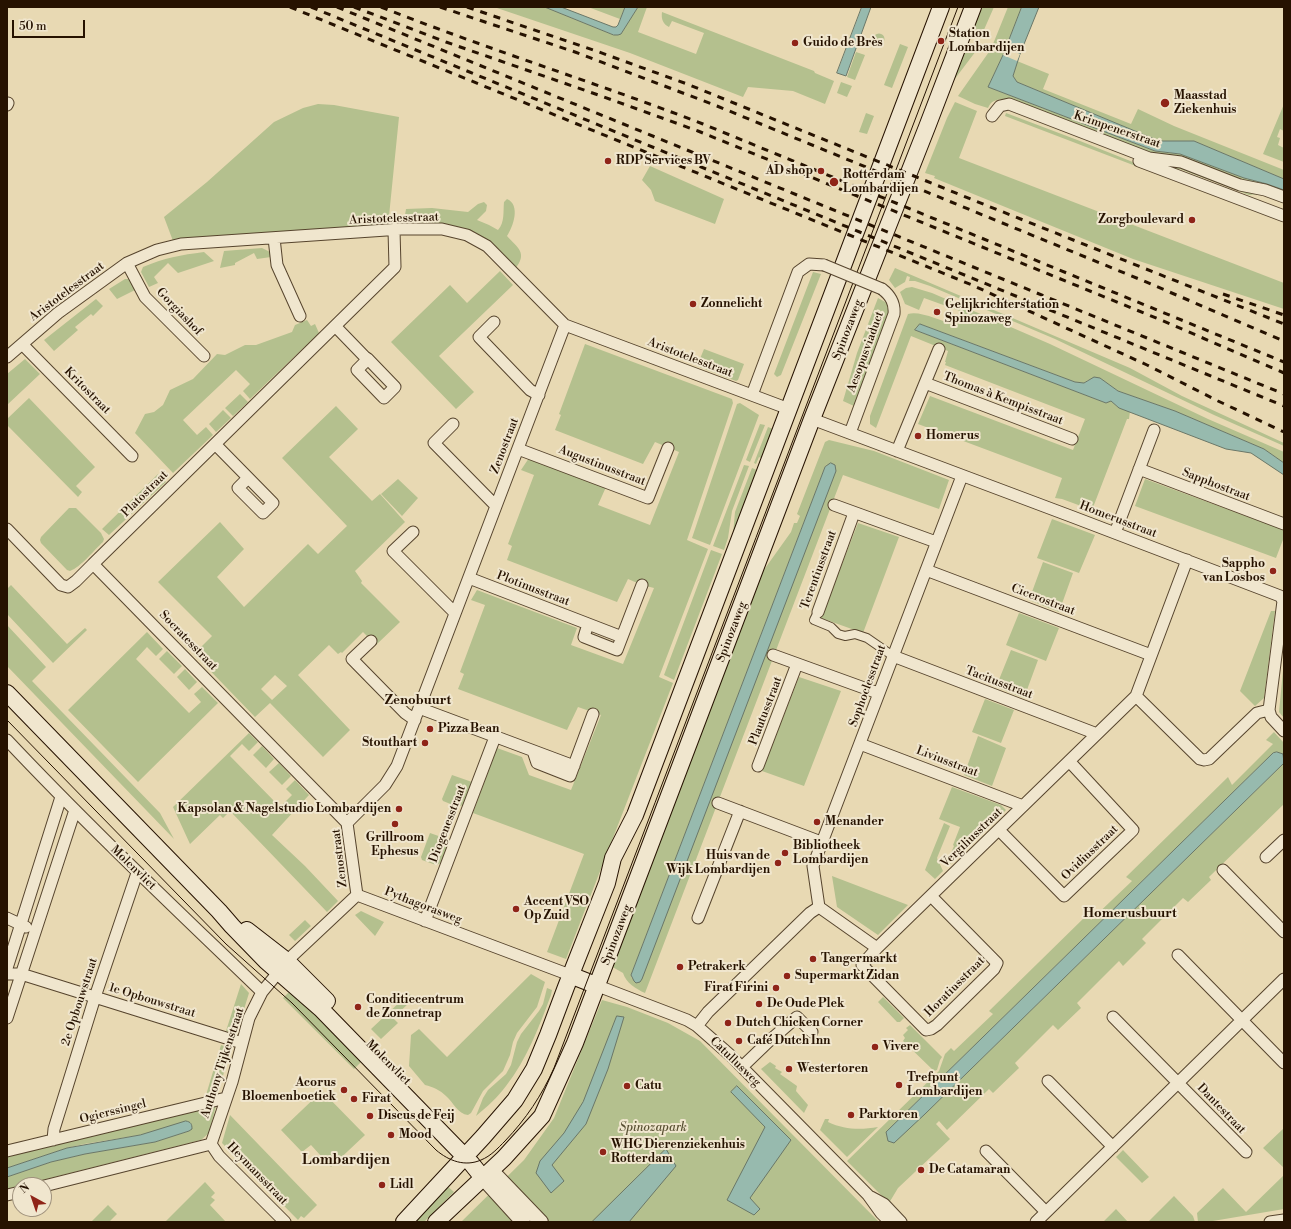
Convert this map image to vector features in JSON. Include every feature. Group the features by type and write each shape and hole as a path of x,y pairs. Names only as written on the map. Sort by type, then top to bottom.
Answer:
{"main road":[{"path":"404,1222 515,1100 534,1069 607,883 613,858 635,815 941,7"},
{"name":"Spinozaweg","path":"436,1222 518,1143 542,1116 576,1044 812,420 928,127 973,7"},
{"name":"Molenvliet","path":"7,693 220,911 232,926 283,966 321,1009 469,1152 487,1174"},
{"name":"Catullusweg","path":"570,975 598,986"}],"street":[{"name":"Krimpenerstraat","path":"1284,197 1265,190 1240,185 1181,162 1149,158 1008,104 1000,106 995,118 1003,112 1014,112 1284,216"},
{"name":"Aristotelesstraat","path":"7,357 58,313 127,263 157,250 181,244 394,230 442,230 467,235 487,246 565,325 789,409"},
{"name":"Platostraat","path":"93,564 395,267 394,230"},
{"path":"274,238 276,265 300,316"},
{"name":"Gorgiashof","path":"127,263 145,296 204,356"},
{"name":"Aesopusviaduct","path":"752,395 798,272 800,269 809,264 824,265 882,290 890,296 894,305 894,314 850,433"},
{"path":"494,322 479,337 530,390 539,395"},
{"name":"Zenostraat","path":"357,895 347,823 385,785 397,766 565,325"},
{"path":"335,326 368,359"},
{"name":"Kritostraat","path":"22,344 132,456"},
{"name":"Thomas à Kempisstraat","path":"897,451 939,349"},
{"name":"Thomas à Kempisstraat","path":"925,383 1072,439"},
{"name":"Homerusstraat","path":"812,420 850,433 1280,596 1282,600 1269,710"},
{"path":"453,424 434,442 496,506"},
{"path":"1115,533 1154,430"},
{"path":"215,444 248,478"},
{"name":"Augustinusstraat","path":"518,449 648,498 668,448"},
{"name":"Sapphostraat","path":"1139,469 1284,524"},
{"name":"Sophoclesstraat","path":"819,907 812,866 962,476"},
{"path":"834,505 936,542"},
{"name":"Terentiusstraat","path":"854,513 814,620 831,626 838,634 845,636 855,634 867,638 892,656"},
{"path":"7,529 61,585 68,587 93,564"},
{"path":"413,532 394,551 455,613"},
{"name":"Vergiliusstraat","path":"877,948 1136,696 1187,560"},
{"name":"Socratesstraat","path":"93,564 347,823"},
{"name":"Cicerostraat","path":"926,570 1151,655"},
{"name":"Plotinusstraat","path":"469,578 622,637 642,585"},
{"path":"371,641 352,659 405,713 415,720"},
{"path":"773,655 878,693"},
{"name":"Tacitusstraat","path":"892,656 1097,734"},
{"name":"Plautusstraat","path":"758,766 797,664"},
{"path":"1136,696 1200,759 1204,760 1209,759 1257,713 1269,710 1271,717 1284,731"},
{"path":"419,708 574,766 593,714"},
{"name":"Diogenesstraat","path":"425,921 495,736"},
{"name":"Molenvliet","path":"7,740 61,797 137,873 262,992"},
{"name":"Liviusstraat","path":"860,744 1023,806"},
{"name":"Ovidiusstraat","path":"999,830 1064,896 1129,834 1133,830 1069,761"},
{"path":"7,968 61,797"},
{"path":"718,803 821,842"},
{"path":"7,1018 75,810"},
{"path":"698,918 740,811"},
{"path":"1266,857 1284,840"},
{"path":"1223,870 1284,932"},
{"name":"2e Opbouwstraat","path":"53,1140 54,1129 95,997 137,873"},
{"path":"283,966 357,895"},
{"name":"Pythagorasweg","path":"357,895 570,975"},
{"name":"Horatiusstraat","path":"877,948 862,965 926,1030 931,1029 994,969 997,963 931,896"},
{"path":"697,1026 708,1012 810,913 819,907 877,948"},
{"path":"7,918 35,930"},
{"path":"1178,955 1284,1063"},
{"name":"Anthony Tijkenstraat","path":"211,1144 232,1082 249,1018 262,992 283,966"},
{"name":"1e Opbouwstraat","path":"7,974 21,974 242,1043"},
{"name":"Dantestraat","path":"1036,1222 1284,979"},
{"name":"Catullusweg","path":"598,986 687,1020 697,1026 742,1068 868,1195 881,1213 890,1222"},
{"path":"742,1068 768,1042 797,1017 812,1032"},
{"name":"Dantestraat","path":"1113,1017 1246,1152"},
{"path":"1048,1081 1113,1147"},
{"name":"Ogierssingel","path":"7,1151 226,1098"},
{"path":"52,1184 211,1144"},
{"name":"Heymansstraat","path":"211,1144 219,1156 285,1222"},
{"path":"986,1150 1046,1212"},
{"path":"487,1174 523,1222"},
{"path":"487,1174 541,1222"},
{"name":"Catullusweg","path":"868,1195 884,1204 901,1222"},
{"path":"1270,1222 1284,1220"}],"green space":[{"path":"494,7 545,7 614,35 618,35 621,34 638,7 647,7 638,32 696,54 704,33 672,21 669,27 663,21 662,12 814,71 815,73 834,81 825,104 793,91 748,87 743,97 630,53"},
{"path":"588,7 625,7 620,19"},
{"path":"979,7 994,7 983,32 979,35 973,33 972,31"},
{"path":"1008,7 1022,7 1003,55 988,87 1155,151 1180,154 1244,178 1284,190 1284,194 1149,155 1003,99 994,101 988,108 958,96 991,49"},
{"path":"879,33 883,35 885,39 883,43 879,45 875,43 873,39 875,35"},
{"path":"900,44 908,47 892,88 884,85"},
{"path":"969,44 979,47 948,88 965,47"},
{"path":"856,52 865,55 855,80 847,77"},
{"path":"1017,61 1049,74 1043,89 1131,124 1138,109 1174,126 1284,170 1284,179 1194,141 1159,141 1017,82 1013,76"},
{"path":"841,82 852,86 847,97 837,93"},
{"path":"955,102 977,111 959,158 1284,283 1284,309 1133,259 925,173"},
{"path":"318,104 334,105 399,117 388,226 173,241 164,217 207,182 274,122 303,108"},
{"path":"1284,104 1284,131 1280,129 1277,137 1280,138 1278,145 1284,148 1284,162 1263,154"},
{"path":"866,113 874,116 867,134 859,132"},
{"path":"1006,113 1168,176 1167,178 1005,116"},
{"path":"1151,161 1172,164 1260,194 1249,195 1180,169 1175,169"},
{"path":"650,166 724,199 715,224 655,201 651,190 642,180"},
{"path":"507,199 514,206 515,211 512,227 507,236 518,247 521,255 521,259 515,269 465,229 439,224 406,226 404,221 406,209 432,208 468,212 478,204 484,202 487,205 486,211 477,220 498,230 503,220 504,202"},
{"path":"262,248 270,252 271,257 257,259 254,253 235,263 235,265 220,268 224,251"},
{"path":"204,252 214,261 178,273 168,263 154,277 158,283 149,287 141,272 143,267 158,261"},
{"path":"895,268 1130,368 1182,396 1284,443 1284,446 1214,415 1055,339 930,286 915,281 909,281 910,277 907,276 905,282 895,288 889,280"},
{"path":"500,271 513,285 439,356 474,392 456,409 391,342 450,285 467,303"},
{"path":"813,272 821,274 781,375 777,377 774,374"},
{"path":"125,279 129,279 137,289 117,299 109,289"},
{"path":"912,287 932,293 1050,344 1208,419 1284,452 1284,463 1264,449 1175,411 1118,391 1100,378 1088,380 1084,383 1075,382 920,324 915,330 1106,403 1111,401 1119,408 1130,411 1129,419 1127,419 1092,510 1062,499 1055,498 1062,478 918,424 930,396 1073,450 1085,419 945,365 948,351 911,336 876,428 870,424 870,416 908,314 918,313 954,325 960,311 924,298 919,310 905,304 900,292 906,288"},
{"path":"878,298 887,303 889,313 854,406 843,401 857,353"},
{"path":"96,299 103,306 93,316 91,314 75,327 78,330 54,351 44,340"},
{"path":"307,320 311,326 315,324 319,333 250,399 243,391 250,384 236,370 183,420 197,435 206,427 213,435 173,473 135,433 145,414 154,412 163,405 170,390 193,379 217,354 225,355 245,345 256,345 292,332 295,325"},
{"path":"585,344 732,399 733,403 687,540 708,549 659,677 673,683 566,959 547,952 584,854 473,813 497,748 522,757 529,775 571,790 601,715 578,707 567,730 458,689 464,674 460,672 485,605 471,600 477,590 577,628 571,645 623,664 654,588 628,579 617,602 507,560 512,546 508,544 534,475 521,470 529,458 606,487 598,505 650,525 679,452 655,442 643,464 555,430 561,415 559,414"},
{"path":"704,349 744,364 738,380 736,381 697,366"},
{"path":"25,359 40,374 7,405 7,374"},
{"path":"240,394 248,402 233,416 225,408"},
{"path":"29,398 95,467 76,486 82,492 78,497 7,425 7,419"},
{"path":"740,403 759,415 710,545 692,538 737,404"},
{"path":"336,406 358,429 329,457 372,501 380,494 405,522 355,571 362,581 361,583 400,622 376,645 363,632 342,653 341,652 338,654 329,645 298,675 350,730 323,757 270,703 255,717 194,654 193,646 198,650 212,636 158,582 220,522 244,549 217,577 244,607 308,544 318,554 347,526 282,458","holes":["275,675 287,686 272,700 261,689"]},
{"path":"223,410 231,418 216,432 209,424"},
{"path":"760,424 765,425 750,462 746,460"},
{"path":"768,427 773,429 761,458 759,457 756,464 754,463"},
{"path":"829,440 874,451 949,480 939,509 843,475 645,993 629,983 624,977 623,973 609,965 756,581 791,532 794,523 797,523 800,516 797,514 825,442","holes":["827,464 632,979 631,975"]},
{"path":"744,465 749,466 732,511 728,538 724,550 713,546"},
{"path":"752,468 757,470 756,473 759,474 733,534 735,512"},
{"path":"158,474 166,482 109,535 102,529"},
{"path":"398,479 418,498 402,516 381,494"},
{"path":"1145,479 1284,530 1284,537 1276,558 1135,506"},
{"path":"69,508 76,508 101,533 104,539 103,542 83,562 70,571 67,570 41,543 40,540 41,537"},
{"path":"1052,519 1095,535 1079,573 1037,558"},
{"path":"858,523 899,537 863,633 821,618"},
{"path":"711,550 722,554 674,680 664,675"},
{"path":"1043,562 1073,573 1059,612 1029,600"},
{"path":"11,585 67,644 85,628 87,630 53,663 7,614 7,589"},
{"path":"1271,611 1275,611 1264,698 1255,706 1240,691"},
{"path":"1019,613 1059,628 1046,661 1006,645"},
{"path":"7,625 46,667 32,681 160,813 174,839 7,666"},
{"path":"147,632 163,649 156,656 147,647 136,659 189,713 201,702 194,694 202,687 218,703 138,782 68,710"},
{"path":"1011,650 1038,660 1024,698 996,687"},
{"path":"167,651 182,666 174,674 159,659"},
{"path":"1284,660 1284,718 1279,712"},
{"path":"185,669 197,682 189,690 177,677"},
{"path":"799,677 841,691 804,786 762,771"},
{"path":"985,699 1014,710 1001,743 972,732"},
{"path":"1274,732 1284,743 1284,755 1277,752 1273,753 886,1132 925,1114 1284,763 1284,804 1209,877 1211,880 1188,902 1183,898 1142,939 1146,943 1123,966 1119,961 1077,1003 1081,1008 1058,1030 1053,1025 1015,1063 1019,1068 993,1093 989,1089 947,1130 939,1121 936,1124 950,1139 898,1188 889,1203 847,1161 939,1071 945,1054 951,1048 954,1051 993,1014 989,1011 1088,914 1091,920 1132,881 1126,877 1228,777 1232,785 1273,744 1266,740"},
{"path":"249,733 258,742 249,751 242,744 230,756 280,807 292,795 286,789 295,780 309,795 272,835 305,866 338,901 327,912 230,811 223,818 220,815 190,844 173,807"},
{"path":"978,736 1006,748 992,786 964,775"},
{"path":"262,746 274,759 266,768 253,755"},
{"path":"279,763 291,776 282,785 269,772"},
{"path":"452,775 472,782 463,805 458,807 443,801 442,799"},
{"path":"952,787 1001,805 1006,810 1003,813 1000,810 995,814 998,818 949,865 947,862 960,827 939,819"},
{"path":"944,823 950,826 937,858 943,871 935,879 925,870"},
{"path":"430,833 450,840 441,863 436,865 422,860 421,857"},
{"path":"832,876 908,905 878,935 837,907"},
{"path":"361,911 384,922 375,936 355,915"},
{"path":"305,920 311,926 295,941 289,935"},
{"path":"531,974 545,982 537,1007 517,1033 503,1071 483,1091 471,1113 468,1115 464,1114 458,1110 449,1098 441,1092 425,1085 409,1066 411,1035 419,1029 447,1057"},
{"path":"241,984 249,993 237,1032 234,1033 226,1031"},
{"path":"547,988 552,990 551,995 537,1031 520,1065 506,1086 476,1116 488,1090 506,1074 511,1065 517,1042 521,1034 543,1004"},
{"path":"291,990 361,1062 354,1069 283,998"},
{"path":"410,994 411,997 407,1001 409,1003 393,1018 398,1023 381,1039 371,1029"},
{"path":"883,997 904,1018 900,1022 897,1022 878,1002"},
{"name":"Spinozapark","path":"602,1000 627,1007 668,1023 700,1041 879,1222 461,1222 524,1160 554,1118"},
{"path":"910,1025 942,1057 937,1070 934,1071 903,1041 905,1038 903,1035 908,1030 906,1028"},
{"path":"221,1045 231,1048 218,1093 206,1095"},
{"path":"770,1062 776,1066 775,1068 782,1072 780,1074 797,1086 796,1091 808,1105 804,1113 761,1069"},
{"path":"322,1091 365,1135 331,1167 311,1145 302,1152 281,1130"},
{"path":"212,1104 216,1106 209,1133 201,1140 52,1178 12,1177 12,1188 7,1189 7,1177 51,1162 85,1154 155,1142 189,1131 161,1130 84,1144 67,1148 7,1168 7,1155"},
{"path":"230,1115 317,1205 304,1218 301,1216 298,1220 222,1143"},
{"path":"825,1119 829,1119 828,1122 834,1125 847,1128 865,1129 878,1127 847,1157 820,1130"},
{"path":"1284,1128 1284,1168 1263,1148"},
{"path":"1123,1150 1149,1177 1142,1183 1116,1157"},
{"path":"1284,1175 1284,1209 1207,1222 1198,1222 1197,1213 1223,1188 1246,1212"},
{"path":"205,1182 215,1193 211,1197 215,1200 210,1205 226,1222 165,1222"},
{"path":"445,1184 454,1192 424,1222 410,1222"},
{"path":"1174,1196 1193,1216 1195,1222 1148,1222"},
{"path":"108,1205 117,1214 109,1222 91,1222"},
{"path":"1116,1209 1128,1222 1103,1222"}],"water":[{"path":"545,7 561,7 616,27 625,7 638,7 621,34 614,35"},
{"path":"862,7 871,7 846,76 837,73"},
{"path":"1022,7 1039,7 1020,54 1013,76 1017,82 1159,141 1194,141 1284,179 1284,190 1244,178 1180,154 1155,151 988,87 1003,55"},
{"path":"920,324 1075,382 1084,383 1094,377 1100,378 1118,391 1175,411 1264,449 1284,463 1284,475 1251,453 1226,449 1119,408 1111,401 1106,403 915,330"},
{"path":"831,463 835,465 836,471 642,979 640,982 636,983 631,975 825,467"},
{"path":"1277,752 1283,754 1284,763 925,1114 894,1143 888,1141 886,1132 1273,753"},
{"path":"617,1016 624,1017 608,1069 586,1124 552,1165 564,1181 551,1193 536,1173 540,1161 564,1133 583,1102"},
{"path":"737,1086 791,1140 750,1198 760,1209 754,1215 727,1200 765,1127 731,1092"},
{"path":"186,1121 191,1124 192,1129 155,1142 85,1154 51,1162 7,1177 7,1168 67,1148 140,1135"},
{"path":"666,1149 676,1166 629,1222 592,1222"}],"pier":[{"path":"1005,48 1020,54 1017,61 1003,55"}],"tram line":[{"path":"7,720 226,944 292,1003 436,1150 452,1160 463,1163 475,1162 491,1154 513,1133 527,1115 539,1097 554,1068 958,7"}],"railway":[{"path":"290,7 972,285 1147,365 1284,432"},
{"path":"311,7 1284,406"},
{"path":"337,7 1284,394"},
{"path":"354,7 446,42 698,131 1161,320 1284,373"},
{"path":"381,7 703,124 1284,362"},
{"path":"440,7 575,52 717,106 1139,279 1284,341"},
{"path":"467,7 687,84 1284,324"},
{"path":"1223,294 1284,315"}],"place":[{"name":"Station Lombardijen","path":"941,41"},
{"name":"Guido de Brès","path":"795,43"},
{"name":"Maasstad Ziekenhuis","path":"1165,103"},
{"name":"RDP Services BV","path":"608,161"},
{"name":"AD shop","path":"821,171"},
{"name":"Rotterdam Lombardijen","path":"834,182"},
{"name":"Zorgboulevard","path":"1192,220"},
{"name":"Zonnelicht","path":"693,304"},
{"name":"Gelijkrichterstation Spinozaweg","path":"937,312"},
{"name":"Homerus","path":"918,436"},
{"name":"Sappho van Losbos","path":"1273,571"},
{"name":"Pizza Bean","path":"430,729"},
{"name":"Stouthart","path":"425,743"},
{"name":"Kapsolan & Nagelstudio Lombardijen","path":"399,809"},
{"name":"Menander","path":"817,822"},
{"name":"Grillroom Ephesus","path":"395,824"},
{"name":"Bibliotheek Lombardijen","path":"785,853"},
{"name":"Huis van de Wijk Lombardijen","path":"778,863"},
{"name":"Accent VSO Op Zuid","path":"516,909"},
{"name":"Tangermarkt","path":"813,959"},
{"name":"Petrakerk","path":"680,967"},
{"name":"Supermarkt Zidan","path":"787,976"},
{"name":"Firat Firini","path":"776,988"},
{"name":"De Oude Plek","path":"759,1004"},
{"name":"Conditiecentrum de Zonnetrap","path":"358,1007"},
{"name":"Dutch Chicken Corner","path":"728,1023"},
{"name":"Café Dutch Inn","path":"739,1041"},
{"name":"Vivere","path":"875,1047"},
{"name":"Westertoren","path":"789,1069"},
{"name":"Trefpunt Lombardijen","path":"899,1085"},
{"name":"Catu","path":"627,1086"},
{"name":"Acorus Bloemenboetiek","path":"344,1090"},
{"name":"Firat","path":"354,1099"},
{"name":"Parktoren","path":"851,1115"},
{"name":"Discus de Feij","path":"370,1116"},
{"name":"Mood","path":"391,1135"},
{"name":"WHG Dierenziekenhuis Rotterdam","path":"603,1152"},
{"name":"De Catamaran","path":"921,1170"},
{"name":"Lidl","path":"382,1185"}],"district":[{"name":"Zenobuurt","path":"418,701"},
{"name":"Homerusbuurt","path":"1130,914"},
{"name":"Lombardijen","path":"346,1161"}]}
